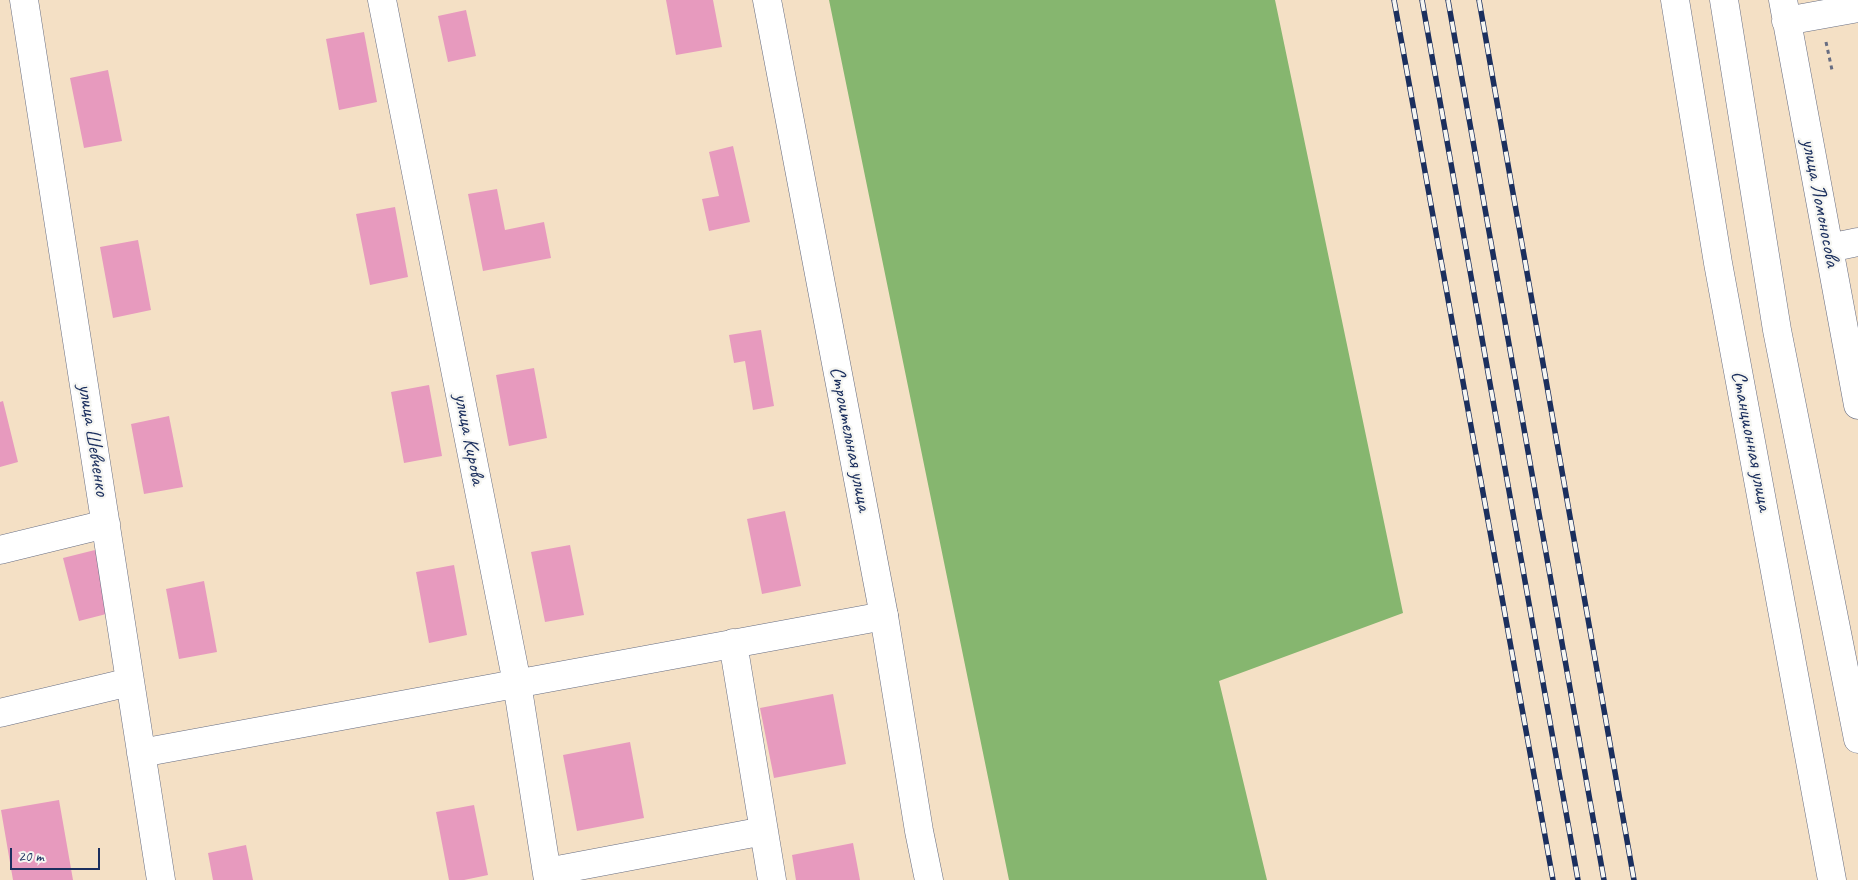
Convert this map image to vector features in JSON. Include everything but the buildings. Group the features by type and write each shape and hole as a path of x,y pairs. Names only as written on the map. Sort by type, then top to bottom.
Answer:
{"street":[{"name":"улица Шевченко","path":"24,0 161,880"},
{"name":"улица Кирова","path":"382,0 517,683 547,876"},
{"name":"Строительная улица","path":"766,0 884,616 928,880"},
{"name":"Станционная улица","path":"1675,0 1718,264 1832,880"},
{"path":"1724,0 1778,330 1858,739"},
{"path":"1784,11 1858,8"},
{"name":"улица Ломоносова","path":"1784,11 1857,391"},
{"path":"1829,248 1858,242"},
{"path":"0,550 106,524"},
{"path":"141,752 884,616"},
{"path":"733,644 772,880"},
{"path":"0,713 130,682"},
{"path":"547,876 764,831"}],"green space":[{"path":"829,0 1275,0 1403,613 1219,681 1267,880 1009,880"}],"railway":[{"path":"1394,0 1553,880"},
{"path":"1422,0 1578,880"},
{"path":"1448,0 1604,880"},
{"path":"1479,0 1634,880"}]}
